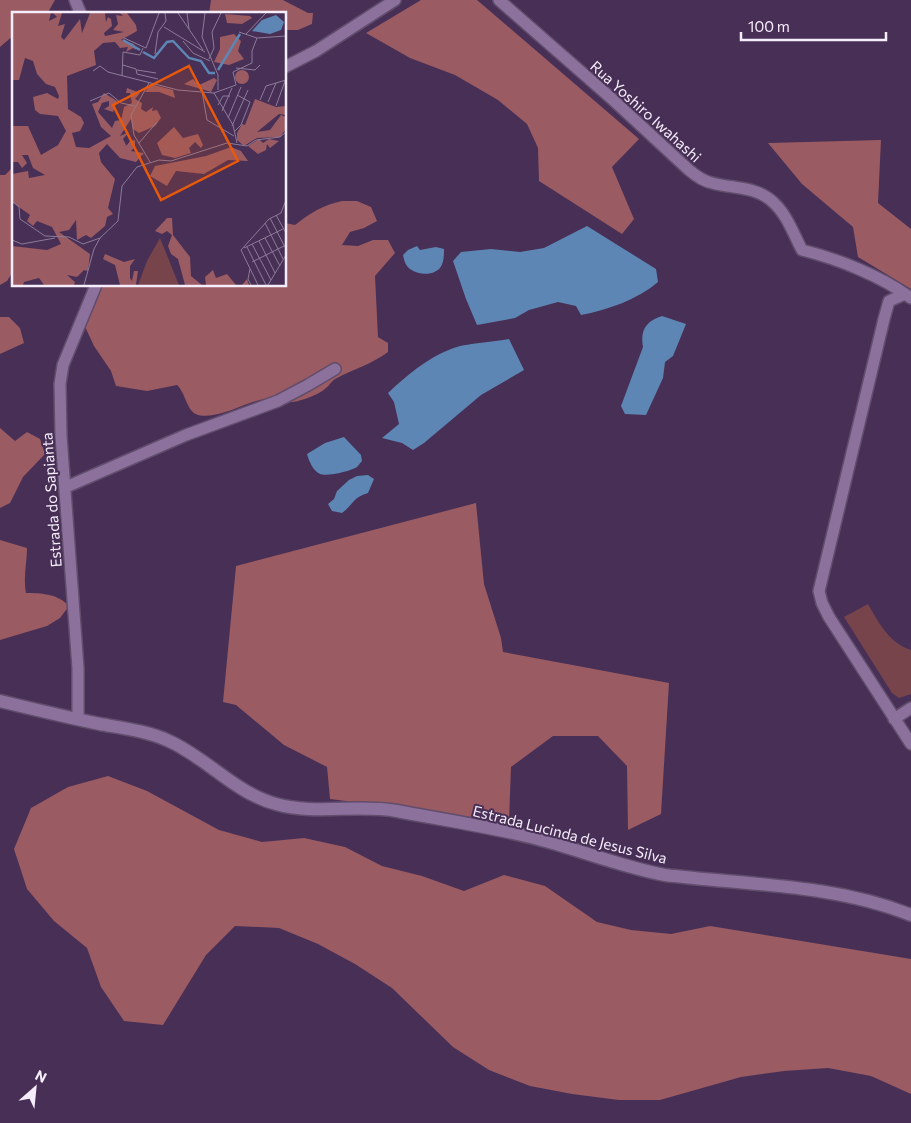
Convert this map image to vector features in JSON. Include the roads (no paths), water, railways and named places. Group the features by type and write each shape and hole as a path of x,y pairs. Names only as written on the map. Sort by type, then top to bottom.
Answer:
{"main road":[{"name":"Estrada Lucinda de Jesus Silva","path":"0,701 142,732 169,740 194,755 238,787 277,804 295,807 393,810 500,830 648,872 842,894 911,915"}],"street":[{"path":"75,0 80,12"},
{"path":"286,66 316,51 395,0"},
{"name":"Rua Yoshiro Iwahashi","path":"499,0 611,98 688,170 701,179 713,184 748,189 764,195 775,203 786,219 802,250 847,264 908,296"},
{"name":"Estrada do Sapianta","path":"78,719 78,668 61,436 60,384 63,365 96,286"},
{"path":"908,296 889,302 884,318 819,591 829,617 911,744"},
{"path":"66,487 186,435 278,401 335,368"},
{"path":"894,719 911,708"}],"water":[{"path":"587,226 656,269 658,282 631,299 591,313 581,315 576,306 558,302 529,310 515,318 477,325 453,261 461,252 491,249 520,252 544,248"},
{"path":"417,246 420,250 436,247 444,249 443,261 437,271 425,274 413,271 405,263 403,255 408,250"},
{"path":"662,316 686,324 673,356 665,362 663,378 646,415 625,414 621,406 643,347 643,331 648,324"},
{"path":"509,339 524,370 481,395 413,450 402,443 382,438 399,424 394,402 388,393 425,362 457,347"},
{"path":"344,437 361,455 362,461 357,467 345,472 328,475 315,471 307,454 325,443"},
{"path":"368,475 374,479 368,493 356,499 342,513 332,511 328,504 334,499 337,491 349,480 357,476"}]}
